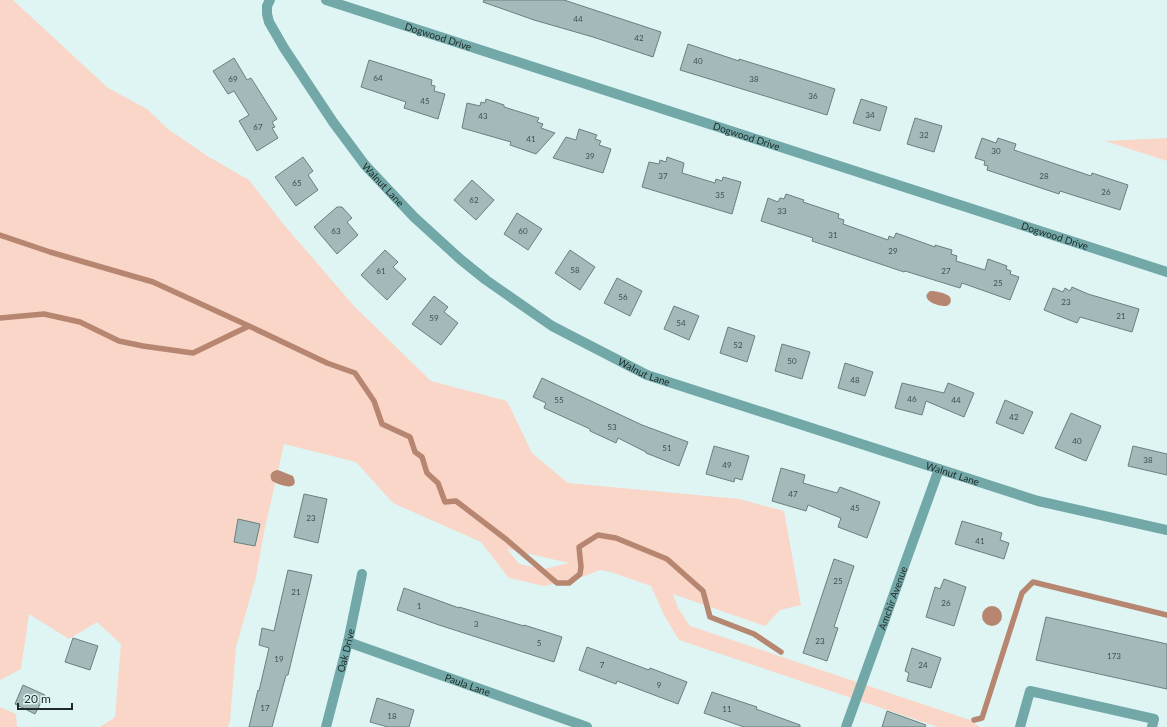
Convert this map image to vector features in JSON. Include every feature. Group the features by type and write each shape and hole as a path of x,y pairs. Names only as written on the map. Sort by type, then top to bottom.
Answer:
{"street":[{"name":"Walnut Lane","path":"270,0 267,14 269,22 284,48 333,122 365,165 414,217 460,259 486,280 552,326 647,375 1038,501 1167,530"},
{"name":"Dogwood Drive","path":"326,0 1167,272"},
{"name":"Amchir Avenue","path":"846,727 939,469"},
{"name":"Oak Drive","path":"326,727 348,642 362,574"},
{"name":"Paula Lane","path":"348,642 568,724 587,727"},
{"path":"1020,727 1030,691 1154,719 1152,727"}],"shaded area":[{"path":"0,0 13,0 108,88 147,109 168,129 209,157 249,180 285,226 354,306 431,381 507,401 532,453 568,483 739,499 784,511 801,605 780,610 765,626 673,594 678,608 690,626 970,720 980,727 938,727 679,640 664,615 651,586 611,572 600,570 582,577 544,586 509,578 481,542 393,503 356,462 284,444 264,532 256,577 236,647 230,721 228,727 100,727 115,717 121,644 97,622 69,639 29,614 21,669 0,680","holes":["507,549 569,563 544,569 519,564"]},
{"path":"1167,138 1167,161 1105,141"},
{"path":"930,291 940,292 949,296 951,299 950,303 944,306 930,302 926,297"},
{"path":"278,470 293,476 295,481 294,485 288,486 272,481 271,474"},
{"path":"992,606 999,609 1002,616 999,623 992,626 985,623 982,616 985,609"},
{"path":"0,707 16,714 17,727 0,727"}],"building":[{"path":"484,0 564,0 661,32 653,57 593,37 534,20 483,2"},
{"path":"688,44 739,61 739,59 835,89 827,115 680,70"},
{"path":"234,58 247,80 251,78 277,119 272,122 275,127 272,128 278,138 257,151 239,121 249,115 234,91 228,94 213,71"},
{"path":"369,60 432,80 431,85 435,86 434,91 445,94 438,119 404,108 406,102 361,87"},
{"path":"486,99 504,105 504,107 539,118 537,122 543,124 541,128 555,133 536,154 510,145 511,142 462,128 467,103 480,106 481,102 485,103"},
{"path":"861,99 887,107 880,131 853,123"},
{"path":"915,118 942,126 934,152 907,144"},
{"path":"579,129 597,135 595,139 601,141 599,145 611,149 603,173 553,158 566,137 576,140"},
{"path":"982,138 996,143 998,138 1016,144 1014,150 1091,176 1092,173 1128,185 1120,210 1060,191 1059,194 987,170 988,166 984,165 985,161 975,158"},
{"path":"303,157 313,171 308,175 318,190 296,206 275,177"},
{"path":"667,157 684,163 682,173 715,183 716,179 722,181 723,177 741,182 732,214 642,187 649,162 659,164 660,160 666,162"},
{"path":"472,180 494,200 476,220 454,200"},
{"path":"786,194 804,200 803,202 839,214 838,218 844,220 843,224 888,240 889,236 894,238 896,233 935,247 935,245 952,250 951,254 957,256 956,261 985,270 988,259 1007,266 1006,269 1011,271 1010,274 1019,277 1010,300 962,283 960,288 905,271 904,272 812,241 813,238 761,221 768,198 778,202 780,198 784,199"},
{"path":"337,207 342,207 352,218 347,222 358,235 337,254 314,227"},
{"path":"517,213 542,229 528,250 504,234"},
{"path":"385,250 398,262 393,267 406,279 387,300 361,275"},
{"path":"570,250 595,267 580,290 555,273"},
{"path":"617,278 642,291 630,316 604,303"},
{"path":"1072,287 1088,294 1139,309 1132,332 1080,317 1077,323 1044,310 1053,288 1063,292 1065,288 1070,291"},
{"path":"434,296 448,307 444,312 458,323 441,345 412,324"},
{"path":"674,306 699,316 689,340 664,329"},
{"path":"728,327 755,336 747,362 720,353"},
{"path":"782,344 810,352 802,379 775,371"},
{"path":"845,363 873,372 865,396 838,388"},
{"path":"542,378 642,425 688,442 679,466 646,453 618,438 616,443 590,431 590,429 544,408 546,403 533,397"},
{"path":"902,383 944,393 948,383 974,393 964,417 926,401 922,415 895,408"},
{"path":"1005,400 1033,412 1023,434 996,423"},
{"path":"1071,413 1101,426 1086,461 1055,448"},
{"path":"714,446 749,456 742,480 735,478 734,482 706,474"},
{"path":"1133,446 1167,454 1167,475 1128,466"},
{"path":"781,468 805,475 803,483 837,493 840,487 880,502 867,538 838,527 841,518 808,505 806,511 772,501"},
{"path":"304,494 327,499 318,543 294,537"},
{"path":"238,519 260,524 255,546 234,542"},
{"path":"962,521 1002,533 1000,540 1009,543 1004,559 955,544"},
{"path":"834,559 854,566 834,627 838,628 827,661 803,653"},
{"path":"288,570 312,575 288,675 286,675 272,727 249,727 269,648 259,645 262,628 274,631"},
{"path":"944,579 966,587 954,626 926,617 935,587 940,589"},
{"path":"404,588 459,608 524,625 562,637 554,662 397,610"},
{"path":"1046,617 1167,644 1167,689 1036,660"},
{"path":"73,638 98,646 90,670 65,662"},
{"path":"587,647 649,670 650,668 687,682 678,704 617,681 616,684 579,670"},
{"path":"912,648 941,658 931,688 907,681 909,673 905,671"},
{"path":"23,685 45,695 35,714 15,704"},
{"path":"712,692 757,707 756,709 800,725 800,727 744,727 704,713"},
{"path":"377,698 414,710 409,727 388,727 370,722"},
{"path":"887,711 926,725 925,727 882,727"}],"waterway":[{"path":"0,235 50,252 153,282 249,326"},
{"path":"0,318 44,314 80,322 119,341 193,353 249,326 327,363 355,373 374,401 382,424 410,437 415,452 422,457 427,473 438,483 445,502 456,501 507,540 557,583 569,583 580,574 581,567 579,547 598,535 616,538 667,559 703,591 710,617 754,634 781,652"},
{"path":"974,720 982,718 1022,593 1033,582 1167,615"}]}
